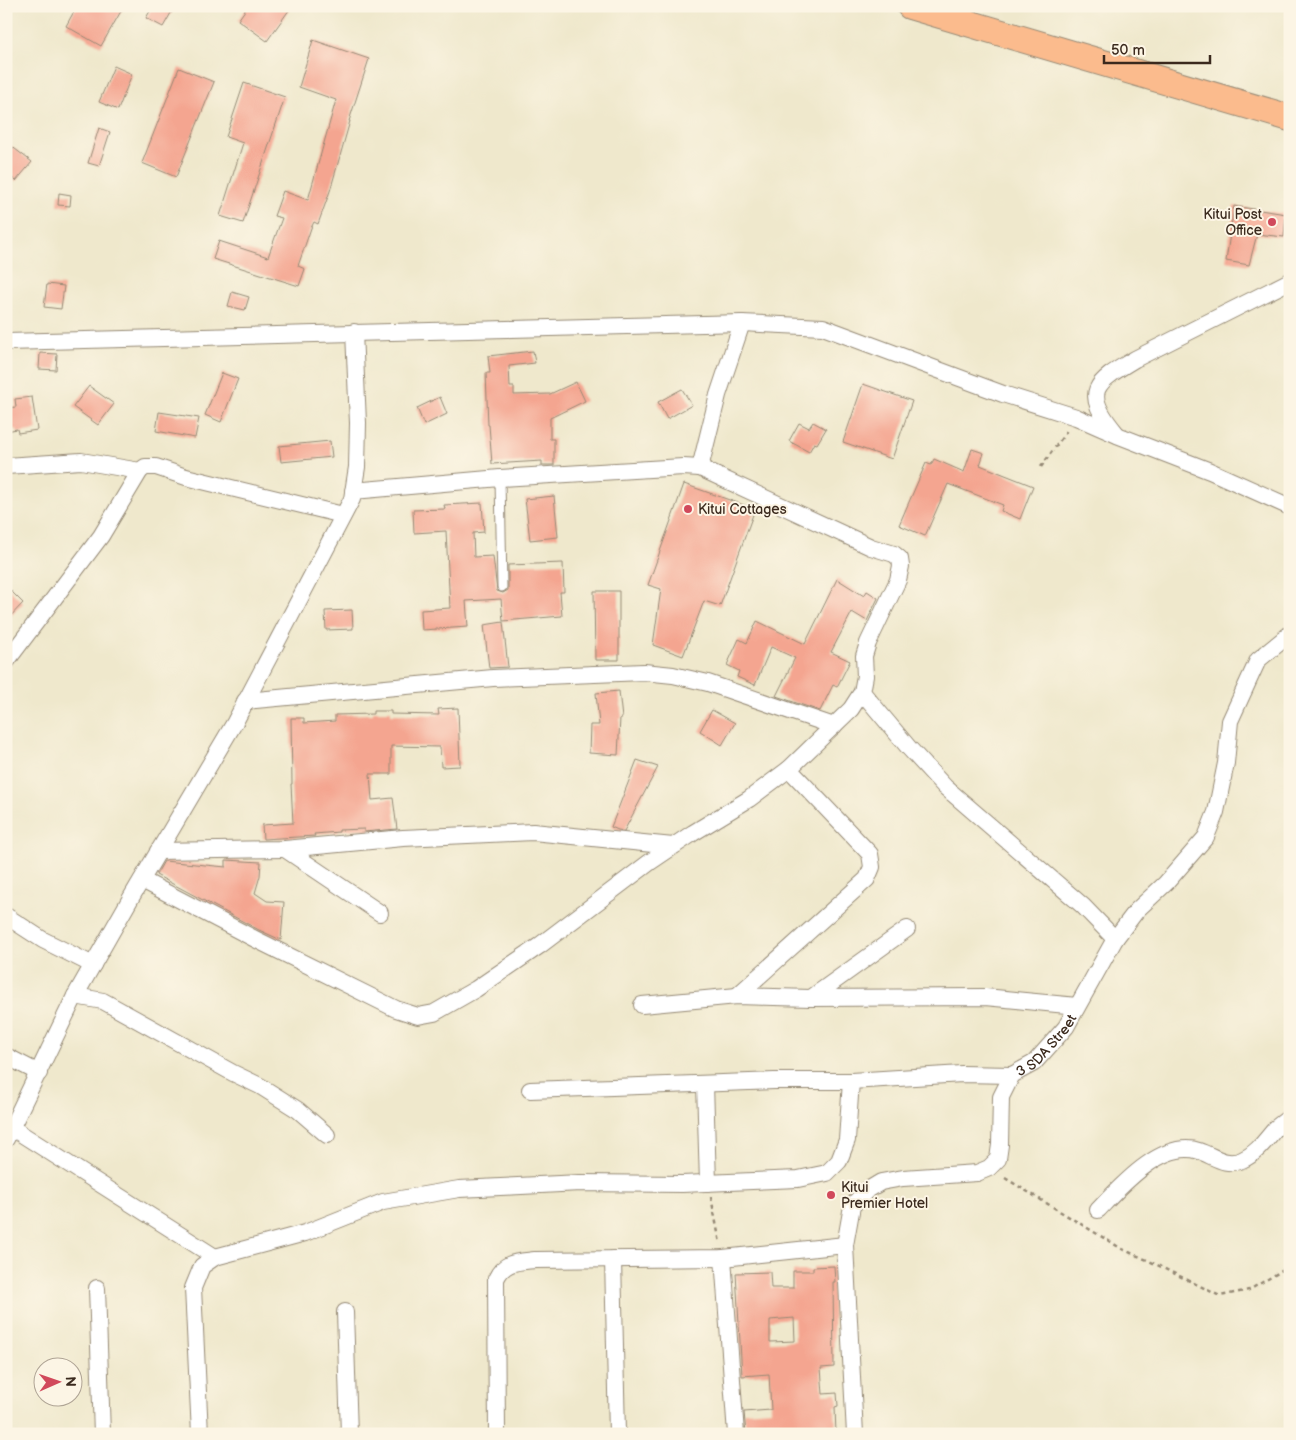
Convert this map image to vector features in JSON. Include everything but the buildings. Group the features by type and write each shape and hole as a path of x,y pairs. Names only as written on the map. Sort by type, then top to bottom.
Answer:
{"main road":[{"path":"910,6 1290,118"}],"street":[{"path":"1117,435 1098,409 1096,396 1099,384 1112,373 1135,359 1290,281"},
{"path":"6,342 742,323 823,327 1003,394 1076,417 1210,471 1290,507"},
{"path":"700,468 718,395 742,323"},
{"path":"215,1257 9,1134 75,996 245,701 352,499 357,467 358,423 354,332"},
{"path":"6,466 80,461 140,471"},
{"path":"6,662 101,536 140,471 145,467 156,467 186,477 343,515"},
{"path":"142,880 396,1009 418,1016 434,1013 476,989 539,946 674,846 749,800 789,769 834,726 851,709 862,692 865,676 864,656 868,643 898,580 901,566 900,559 894,554 871,547 700,468 683,467 500,478 353,491"},
{"name":"3 SDA Street","path":"855,1434 845,1245 852,1206 866,1191 881,1182 903,1178 977,1173 990,1168 998,1159 1001,1097 1012,1075 1034,1063 1066,1027 1115,939 1137,910 1166,883 1206,837 1216,812 1222,783 1230,721 1258,660 1279,641 1290,634"},
{"path":"245,701 494,678 644,672 673,675 708,683 834,726"},
{"path":"862,692 909,748 946,787 1083,906 1115,939"},
{"path":"738,996 867,880 872,867 870,854 789,769"},
{"path":"158,851 285,849 403,838 533,832 674,846"},
{"path":"285,849 380,913"},
{"path":"6,916 43,940 93,965"},
{"path":"812,998 907,929"},
{"path":"75,996 103,1001 232,1073 260,1086 298,1110 327,1134"},
{"path":"642,1005 738,996 812,998 985,997 1077,1006"},
{"path":"6,1056 38,1073"},
{"path":"530,1090 774,1081 851,1081 962,1074 1012,1075"},
{"path":"200,1434 193,1288 202,1266 215,1257 305,1233 383,1202 459,1189 580,1183 708,1183 798,1179 827,1173 839,1161 847,1140 851,1081"},
{"path":"705,1084 708,1183"},
{"path":"1098,1210 1116,1190 1142,1167 1169,1152 1186,1149 1197,1151 1222,1162 1233,1163 1243,1160 1255,1152 1277,1127 1290,1117"},
{"path":"498,1434 496,1279 500,1271 511,1264 525,1261 723,1258 845,1245"},
{"path":"723,1258 736,1434"},
{"path":"612,1259 617,1434"},
{"path":"98,1288 102,1434"},
{"path":"346,1312 349,1434"}],"lane":[{"path":"500,478 502,587"}],"path":[{"path":"1041,467 1076,417"},
{"path":"1005,1178 1122,1249 1220,1296 1250,1290 1290,1266"},
{"path":"708,1183 723,1258"}],"place":[{"name":"Kitui Post Office","path":"1272,222"},
{"name":"Kitui Cottages","path":"688,509"},
{"name":"Kitui Premier Hotel","path":"831,1195"}]}
